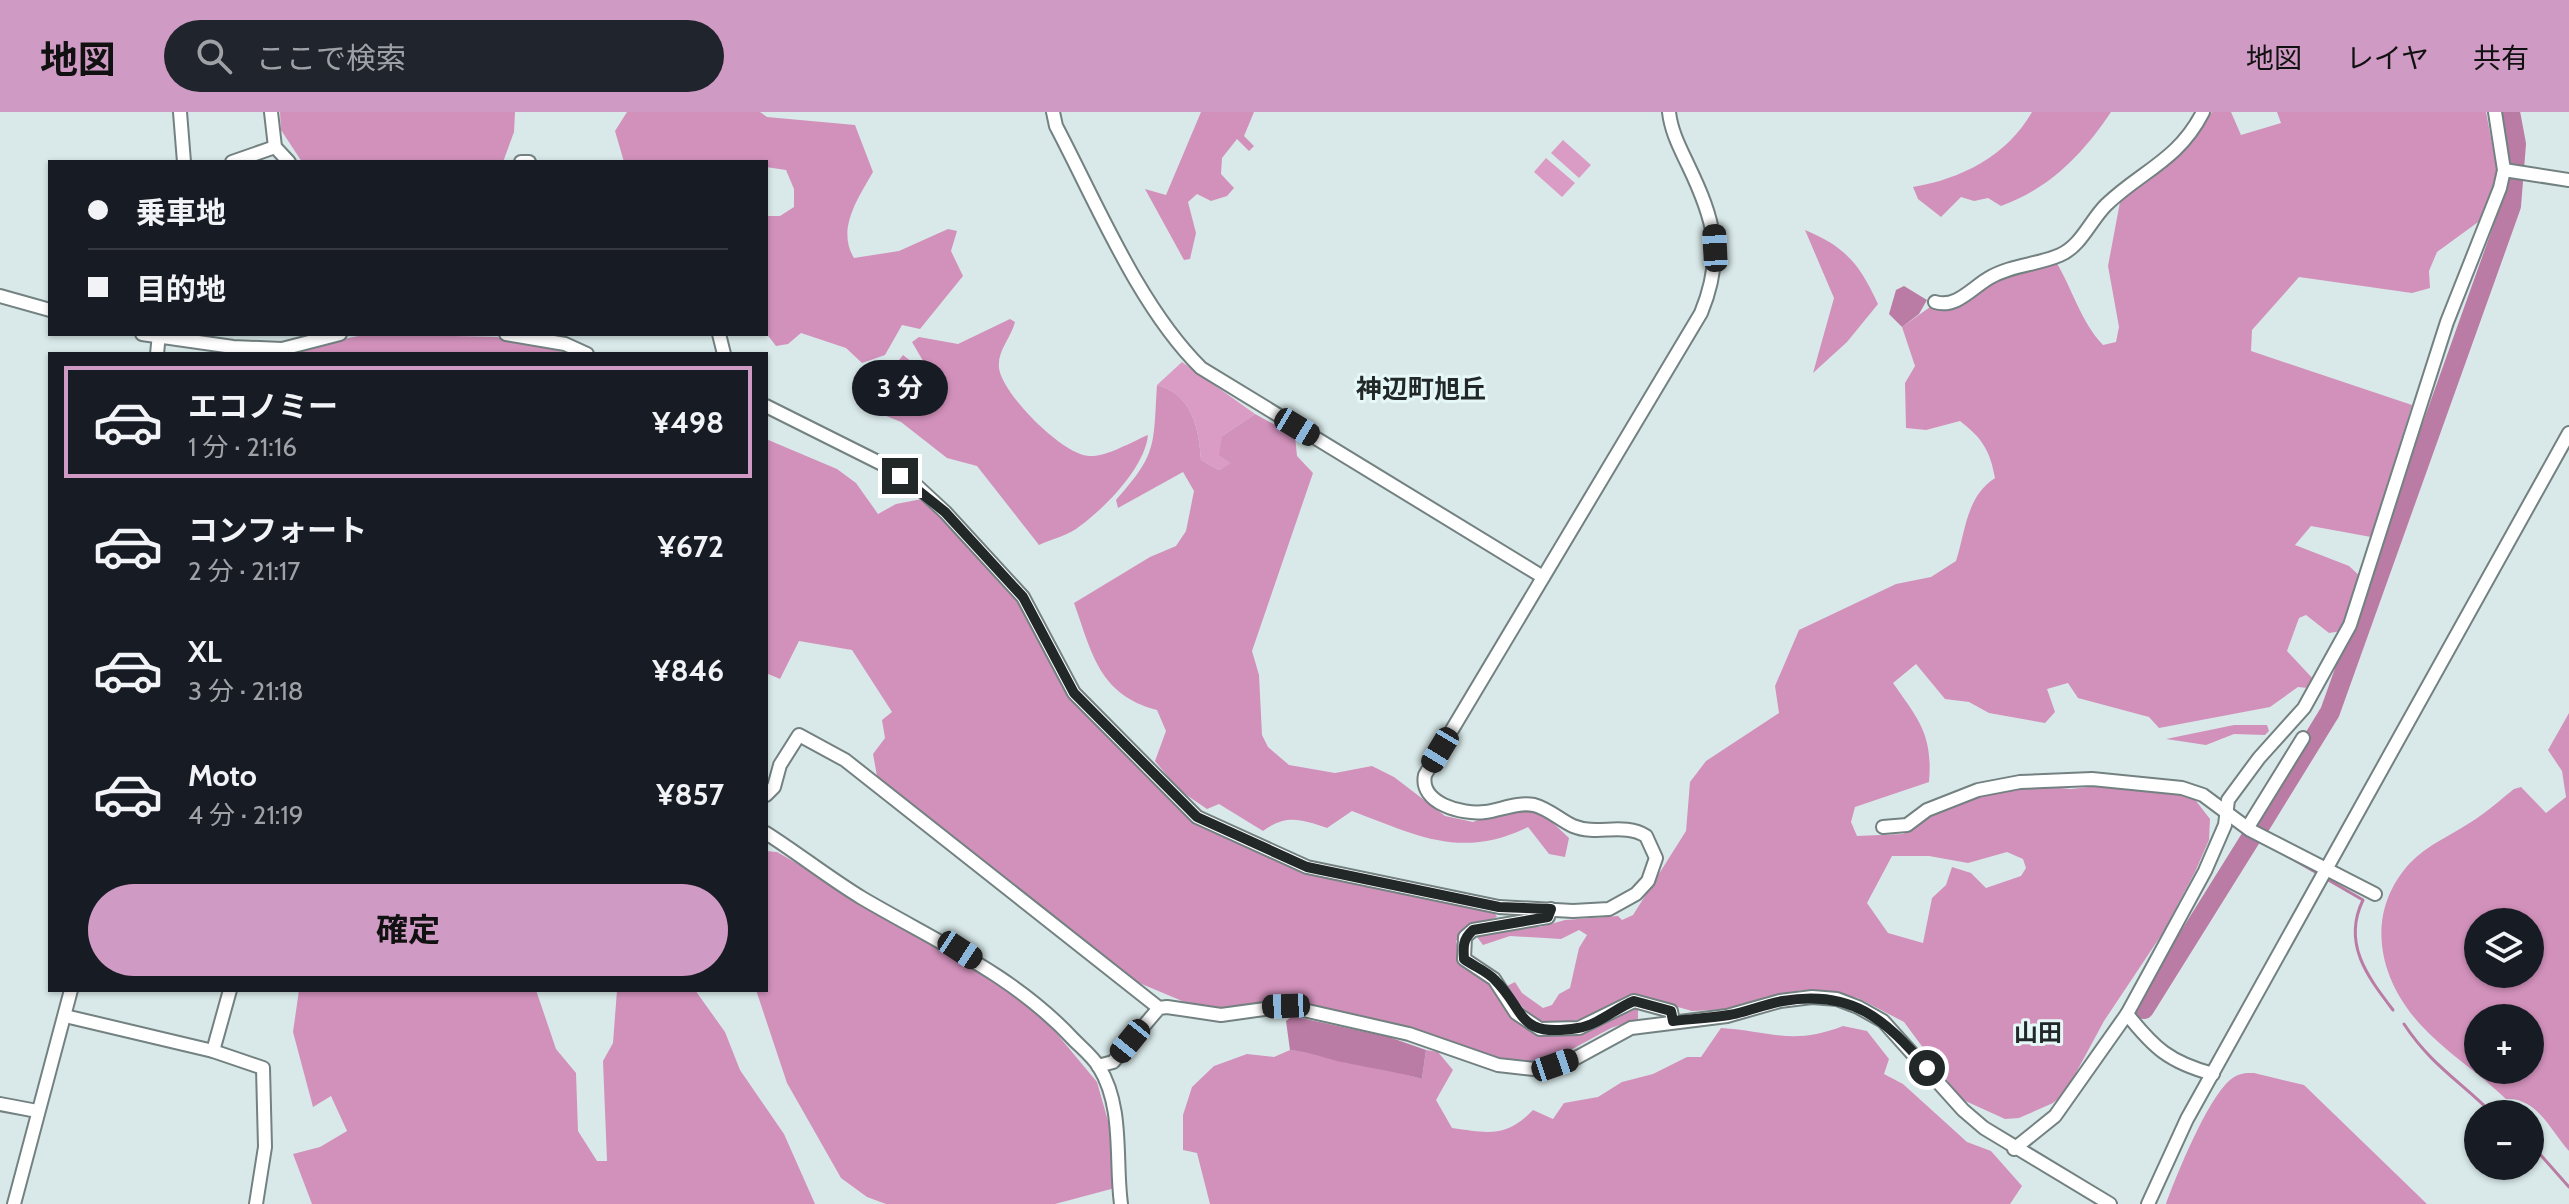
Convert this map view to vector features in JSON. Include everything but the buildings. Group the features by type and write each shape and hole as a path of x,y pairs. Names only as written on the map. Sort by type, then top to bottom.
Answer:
{"street":[{"path":"180,112 184,160"},
{"path":"271,112 275,147 287,160"},
{"path":"1053,112 1056,126 1154,311 1177,343 1201,368 1543,577"},
{"path":"768,407 882,464 918,487 945,512 1023,597 1074,693 1197,817 1307,867 1499,907 1609,909 1636,894 1648,881 1656,858 1646,836 1629,829 1593,830 1573,826 1534,805 1482,813 1445,805 1430,798 1423,784 1701,313 1715,273 1714,227 1676,138 1669,112"},
{"path":"1935,302 1942,304 1966,296 1992,276 2061,255 2085,233 2106,205 2179,147 2203,112"},
{"path":"2014,1149 2055,1116 2127,1014 2205,871 2228,800 2259,758 2304,708 2350,625 2447,322 2492,216 2506,170 2495,112"},
{"path":"238,160 275,147"},
{"path":"2506,170 2569,180"},
{"path":"0,296 48,309"},
{"path":"165,336 233,347 282,349 332,336"},
{"path":"518,336 565,344 583,352"},
{"path":"2148,1204 2187,1119 2569,433"},
{"path":"768,793 774,787 780,765 799,735 807,737 845,760 1159,1008 1221,1015 1286,1006 1409,1034 1498,1065 1534,1069 1576,1058 1631,1028 1727,1016 1780,1001 1812,997 1837,999 1883,1021 1963,1110 2014,1149 2110,1204"},
{"path":"2252,831 2303,738"},
{"path":"1883,827 1907,825 1927,810 1978,790 2020,782 2084,779 2182,788 2203,795 2252,831 2375,894"},
{"path":"768,834 862,898 960,950 1002,978 1039,1006 1098,1066 1119,1138 1121,1204"},
{"path":"1551,909 1548,917 1473,930 1465,937 1464,959 1494,979 1516,1013 1540,1029 1579,1028 1634,1001 1671,1011 1673,1021"},
{"path":"14,1204 71,992"},
{"path":"213,1051 229,992"},
{"path":"1098,1066 1113,1062 1159,1008"},
{"path":"2127,1014 2156,1050 2182,1065 2213,1074"},
{"path":"65,1016 213,1051 263,1068 265,1147 256,1204"},
{"path":"0,1104 37,1111"}],"shaded area":[{"path":"280,112 515,112 514,132 504,160 301,160 281,130"},
{"path":"627,112 760,112 767,117 855,125 873,172 848,225 849,247 854,258 899,251 948,229 957,231 951,251 963,276 920,329 902,325 885,355 862,363 846,348 801,333 788,344 776,346 768,336 768,216 780,216 794,207 794,189 786,170 768,167 768,160 623,160 615,131"},
{"path":"1201,112 1254,112 1244,136 1254,146 1249,151 1237,139 1222,158 1221,174 1234,188 1227,196 1211,201 1197,194 1188,202 1196,233 1190,259 1184,260 1145,189 1166,195"},
{"path":"2032,112 2111,112 2077,156 2050,180 2018,199 2001,206 1988,198 1974,201 1961,197 1941,217 1918,199 1913,187 1948,178 1981,163 2010,141"},
{"path":"2212,112 2231,112 2241,135 2281,123 2277,112 2486,112 2497,169 2485,217 2437,252 2429,271 2430,288 2412,293 2299,277 2252,330 2251,351 2412,405 2371,537 2311,526 2295,545 2349,566 2362,578 2342,631 2329,633 2306,615 2299,618 2287,651 2316,682 2308,688 2298,687 2270,707 2159,728 2149,717 2078,698 2068,683 2047,689 2055,712 2045,723 1989,713 1969,702 1945,699 1916,664 1893,683 1910,707 1926,740 1929,782 1855,807 1851,822 1857,836 1903,834 1933,813 1976,791 2016,784 2071,789 2097,786 2166,789 2193,797 2210,819 2209,840 2195,872 2162,934 2104,1021 2065,1093 2053,1103 2019,1118 2005,1119 1961,1099 1904,1022 1858,998 1826,991 1802,990 1730,1009 1692,1011 1635,995 1566,1023 1551,1023 1536,1018 1507,986 1515,982 1522,993 1543,1008 1552,1005 1559,994 1570,988 1579,948 1587,935 1579,930 1561,939 1510,936 1483,945 1477,937 1485,931 1504,927 1540,927 1565,920 1618,916 1622,920 1633,915 1686,831 1690,782 1706,761 1779,713 1775,686 1799,630 1896,584 1931,577 1956,561 1973,504 1985,486 1995,478 1993,468 1984,445 1960,421 1926,430 1906,428 1905,383 1915,366 1902,327 1937,302 2055,260 2095,336 2103,345 2116,342 2119,327 2108,266 2120,202 2184,145","holes":["2007,852 2023,859 2026,868 2021,876 1986,888 1971,873 1952,867 1946,885 1932,898 1923,943 1888,933 1867,903 1892,856 1929,856 1968,863"]},
{"path":"1563,140 1591,165 1579,178 1551,153"},
{"path":"1546,158 1575,183 1562,197 1534,172"},
{"path":"1805,230 1831,243 1850,259 1865,278 1878,304 1847,342 1813,373 1834,298"},
{"path":"1904,286 1927,300 1919,314 1902,327 1889,314 1896,290"},
{"path":"1010,319 1015,322 1002,350 999,368 1011,393 1050,435 1078,453 1096,456 1148,435 1140,460 1112,497 1076,529 1039,545 977,466 947,458 901,422 867,408 875,394 888,388 884,379 903,355 917,366 926,366 912,342 919,337 958,344"},
{"path":"358,336 454,336 497,337 563,352 297,352 300,348"},
{"path":"1182,362 1255,414 1222,436 1232,463 1219,470 1201,460 1198,436 1186,404 1169,389 1157,385"},
{"path":"1157,385 1169,389 1186,404 1198,436 1201,460 1219,470 1231,463 1219,455 1222,436 1255,414 1295,436 1297,456 1313,473 1252,651 1259,675 1262,735 1268,747 1289,765 1335,773 1372,766 1394,777 1445,816 1473,822 1507,809 1539,810 1569,838 1565,857 1549,854 1528,827 1504,837 1460,843 1418,835 1352,811 1327,828 1287,820 1263,831 1219,804 1207,809 1179,790 1155,761 1166,731 1157,710 1122,694 1110,683 1093,655 1074,603 1150,557 1176,546 1186,531 1194,491 1183,472 1118,508 1116,500 1140,471 1151,448"},
{"path":"768,440 837,469 856,483 878,514 896,504 922,499 961,534 1022,598 1072,692 1206,826 1248,848 1304,868 1493,910 1497,917 1468,928 1456,941 1459,952 1490,979 1514,1016 1534,1032 1581,1033 1628,1008 1638,1008 1638,1019 1611,1028 1554,1059 1511,1063 1419,1031 1290,1001 1218,1009 1194,1006 1137,982 990,873 877,776 873,754 885,738 882,720 892,712 852,650 799,641 780,679 768,674"},
{"path":"2569,713 2569,1151 2544,1119 2544,1100 2506,1099 2489,1084 2544,1084 2544,1004 2464,1004 2464,1063 2419,1023 2405,1005 2386,965 2382,944 2382,923 2387,902 2396,882 2410,863 2514,789 2521,787 2546,813 2566,797 2562,771 2548,750"},
{"path":"2234,725 2267,725 2269,731 2265,735 2234,734 2206,745 2166,739"},
{"path":"768,851 777,852 959,956 1037,1010 1097,1082 1112,1135 1115,1188 1055,1204 886,1204 867,1197 841,1178 787,1083 757,992 768,992"},
{"path":"299,992 537,992 556,1049 576,1073 578,1131 597,1161 607,1161 603,1061 613,1043 617,992 696,992 725,1032 740,1070 784,1134 815,1204 312,1204 293,1154 320,1147 347,1131 331,1096 313,1107 293,1032"},
{"path":"1292,1016 1389,1037 1426,1050 1422,1079 1290,1050 1286,1021"},
{"path":"1843,1026 1867,1031 1889,1059 1884,1074 1903,1084 1967,1142 1991,1151 2022,1186 2010,1204 1210,1204 1197,1153 1183,1150 1183,1115 1192,1087 1214,1066 1247,1054 1274,1057 1290,1050 1320,1053 1346,1063 1367,1064 1422,1079 1426,1050 1438,1052 1453,1070 1436,1100 1452,1128 1486,1132 1514,1125 1533,1110 1553,1119 1564,1103 1598,1097 1622,1082 1653,1074 1687,1057 1701,1057 1721,1028 1795,1036"},
{"path":"2254,1073 2304,1085 2427,1204 2166,1204 2194,1138 2221,1090 2233,1078"}],"waterway":[{"path":"2258,829 2330,712 2511,206 2516,144 2510,112"},
{"path":"2144,1009 2252,836"},
{"path":"2275,849 2317,873"},
{"path":"2325,878 2363,900 2357,916 2356,945 2374,985 2393,1010"},
{"path":"2404,1024 2435,1062 2477,1100"},
{"path":"2544,1159 2569,1187"}],"district":[{"name":"神辺町旭丘","path":"1421,389"},
{"name":"山田","path":"2038,1033"}],"route":[{"path":"900,476 918,487 945,512 1023,597 1074,693 1197,817 1260,849 1307,867 1499,907 1551,909 1548,917 1487,925 1465,937 1464,959 1494,979 1516,1013 1528,1023 1540,1029 1579,1028 1634,1001 1671,1011 1673,1021 1727,1016 1780,1001 1812,997 1837,999 1883,1021 1927,1068"}]}
